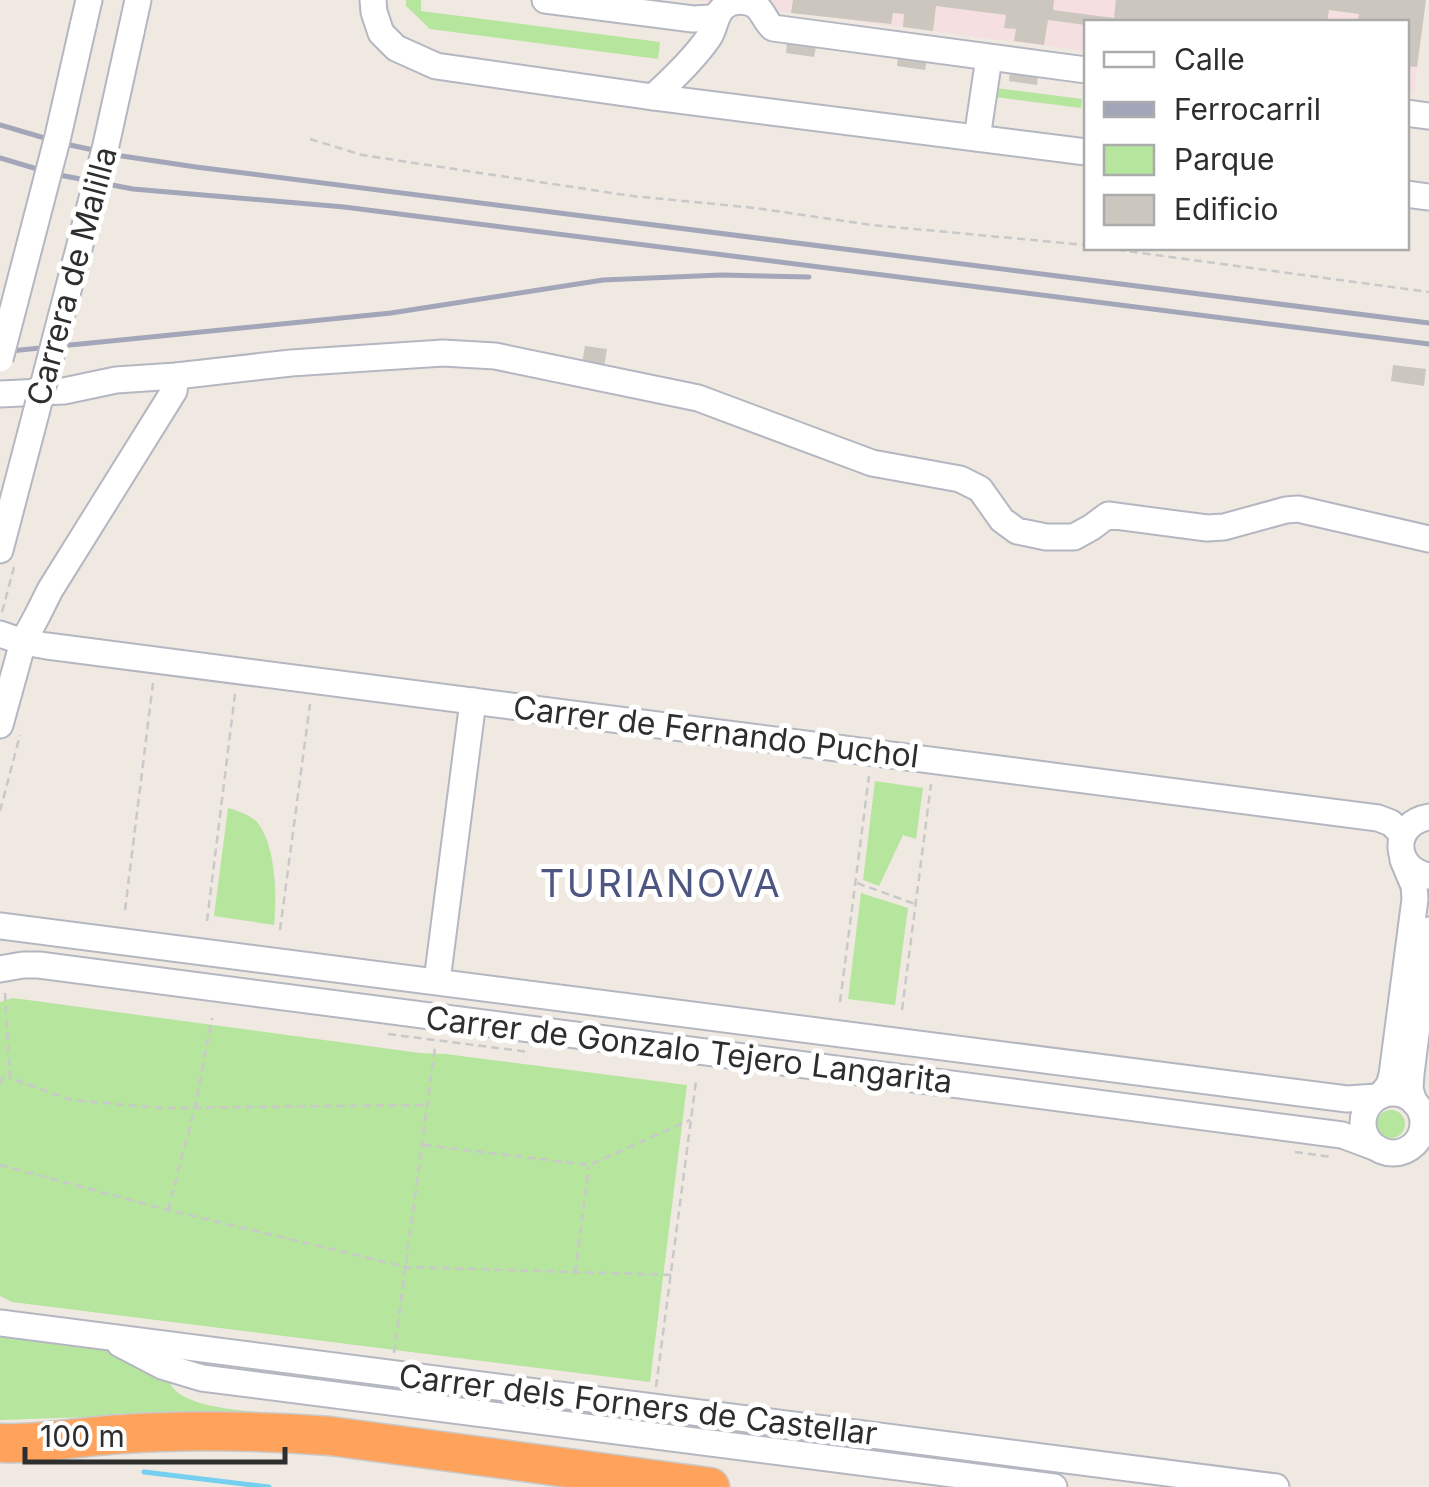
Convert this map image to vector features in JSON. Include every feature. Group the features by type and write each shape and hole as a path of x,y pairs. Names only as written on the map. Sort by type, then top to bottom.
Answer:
{"highway":[{"path":"0,1466 146,1446 245,1442 276,1432"},
{"path":"0,1443 120,1434 276,1432 710,1487"}],"street":[{"name":"Carrera de Malilla","path":"0,359 89,0"},
{"name":"Carrera de Malilla","path":"0,550 106,145 138,0"},
{"path":"373,0 380,33 396,48 436,66 1084,152"},
{"path":"545,0 693,19 710,18 730,2 742,0 753,3 774,28 1084,70"},
{"path":"654,97 710,35 718,14"},
{"path":"977,138 989,58"},
{"path":"0,394 64,391 116,380 394,355 495,356 698,398 872,463 960,479 980,489 1002,520 1016,531 1046,537 1074,536 1108,515 1206,528 1298,510 1429,539"},
{"path":"0,725 12,638 50,590 174,391 176,376"},
{"name":"Carrer de Fernando Puchol","path":"12,638 1378,818 1391,823 1418,874 1429,876"},
{"path":"436,981 472,701"},
{"path":"1429,817 1412,823 1403,848 1415,899 1392,1075 1389,1085 1365,1112 1363,1122 1369,1141 1386,1152 1406,1150 1422,1128 1410,1077 1429,930"},
{"name":"Carrer de Gonzalo Tejero Langarita","path":"0,926 1347,1099 1379,1096"},
{"name":"Carrer de Gonzalo Tejero Langarita","path":"2,981 23,964 38,965 1342,1135 1377,1148"},
{"path":"1379,1096 1398,1094 1414,1102"},
{"name":"Carrer dels Forners de Castellar","path":"0,1323 1276,1487"},
{"path":"102,1336 162,1366 202,1378 1054,1487"}],"path":[{"path":"310,139 362,155 632,196 872,225 1084,245"},
{"path":"1119,250 1429,292"},
{"path":"0,618 11,578"},
{"path":"126,910 153,683"},
{"path":"207,920 236,694"},
{"path":"280,930 310,704"},
{"path":"840,1002 869,775"},
{"path":"902,1010 931,783"},
{"path":"856,882 915,904"},
{"path":"2,981 10,1078"},
{"path":"168,1210 195,1107 212,1018"},
{"path":"393,1357 435,1047"},
{"path":"0,1083 4,1076 70,1100 160,1108 428,1105"},
{"path":"656,1390 696,1081"},
{"path":"422,1145 589,1165 692,1119"},
{"path":"576,1273 589,1165"},
{"path":"0,1166 406,1267 671,1275"}],"shaded area":[{"path":"694,0 1426,0 1414,94 1409,93 1409,20 1084,20 1084,51"}],"green space":[{"path":"406,0 421,0 421,11 660,42 658,59 430,29 406,6"},
{"path":"996,88 1082,99 1081,108 995,97"},
{"path":"875,781 923,788 916,839 903,835 879,886 863,880"},
{"path":"228,808 257,822 268,844 275,886 274,925 214,916"},
{"path":"861,893 908,908 895,1005 848,999"},
{"path":"13,998 687,1085 650,1382 12,1302 0,1296 0,1002"},
{"path":"1391,1110 1401,1114 1405,1124 1401,1134 1391,1138 1381,1134 1377,1124 1381,1114"},
{"path":"0,1332 102,1345 203,1404 288,1415 205,1413 0,1420"}],"building":[{"path":"793,0 1054,0 1053,10 1114,18 1116,0 1426,0 1417,67 1409,66 1409,20 1358,20 1359,14 1329,10 1327,20 1084,20 1084,25 1048,20 1044,45 1014,41 1016,29 1004,28 1006,15 936,6 933,31 903,27 904,14 893,13 891,24 791,13"},
{"path":"787,43 816,47 814,57 786,53"},
{"path":"898,56 927,60 925,70 897,66"},
{"path":"1010,71 1038,75 1037,85 1009,81"},
{"path":"585,346 607,349 604,367 582,364"},
{"path":"1393,365 1426,369 1424,386 1391,381"}],"waterway":[{"path":"144,1472 269,1487"}],"railway":[{"path":"0,125 65,144 196,167 1429,323"},
{"path":"0,158 54,174 133,189 344,207 1429,344"},
{"path":"0,352 391,313 603,280 721,275 809,277"}],"district":[{"name":"TURIANOVA","path":"661,884"}]}
